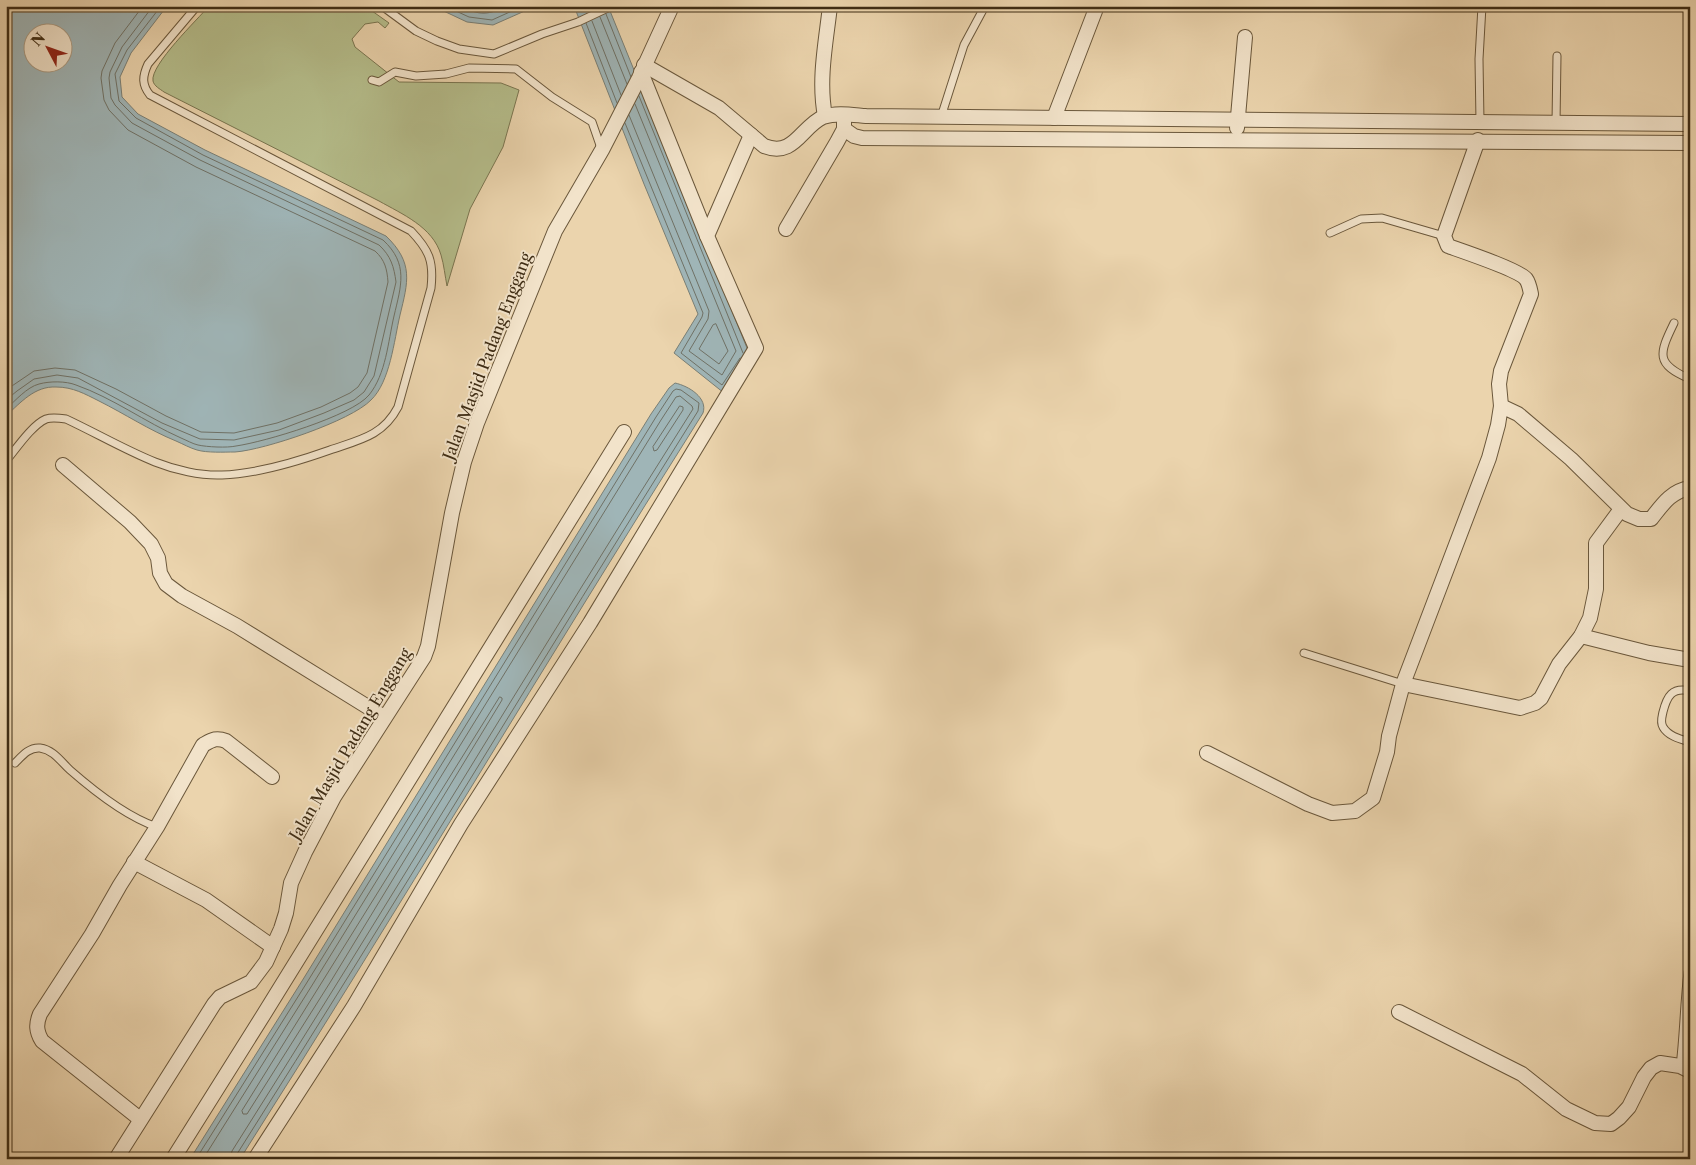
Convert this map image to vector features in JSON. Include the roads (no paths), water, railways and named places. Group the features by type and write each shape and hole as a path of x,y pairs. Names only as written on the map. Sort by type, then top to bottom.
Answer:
{"street":[{"name":"Jalan Masjid Padang Enggang","path":"116,1159 214,1004 220,997 250,982 266,962 286,914 291,883 297,869 334,797 412,676 428,646 452,513 464,462 477,423 555,231 602,150 672,6"},
{"path":"826,116 822,98 822,81 830,6"},
{"path":"1054,118 1097,6"},
{"path":"1236,140 1245,36"},
{"path":"641,72 711,103 731,117 764,146 772,149 783,149 818,120 826,116 843,114 941,117 1690,124"},
{"path":"255,1159 354,1006 461,824 590,623 756,348 641,72"},
{"path":"786,229 844,129 843,114"},
{"path":"844,129 854,136 862,138 1478,140 1690,143"},
{"path":"708,236 751,135"},
{"path":"1207,753 1308,804 1332,813 1355,811 1373,798 1387,752 1389,736 1403,684 1489,458 1501,406 1499,384 1501,370 1531,294 1530,287 1525,278 1481,258 1448,246 1444,236 1478,140"},
{"path":"1501,406 1518,414 1571,459 1627,514 1639,519 1651,518 1668,499 1680,490 1690,488"},
{"path":"173,1159 624,432"},
{"path":"63,465 130,522 152,544 158,558 160,573 166,584 182,596 237,626 384,717"},
{"path":"1403,684 1520,708 1535,704 1541,698 1559,664 1581,636 1590,618 1596,589 1596,543 1621,509"},
{"path":"1581,636 1690,660"},
{"path":"140,1119 42,1041 37,1034 36,1023 157,827 203,746 212,739 218,738 226,741 272,777"},
{"path":"134,862 206,900 273,947"},
{"path":"1399,1012 1522,1074 1566,1108 1595,1122 1611,1124 1619,1118 1629,1106 1644,1077 1651,1068 1660,1063 1685,1069"}],"lane":[{"path":"6,461 38,425 46,419 55,418 66,419 155,462 176,469 223,475 261,469 308,458 369,436 383,428 392,418 398,406 431,288 433,270 429,253 411,230 150,95 144,88 143,73 148,64 197,6"},
{"path":"382,6 416,31 437,41 459,49 494,54 542,34 578,22 611,7"},
{"path":"941,117 964,45 985,6"},
{"path":"1480,122 1479,59 1482,6"},
{"path":"1556,122 1557,56"},
{"path":"372,80 379,82 395,72 416,76 446,74 469,68 516,69 552,97 592,122 602,150"},
{"path":"1330,233 1361,219 1382,218 1444,236"},
{"path":"1674,323 1662,351 1663,359 1668,366 1690,379"},
{"path":"1304,653 1403,684"},
{"path":"1690,690 1676,691 1666,699 1661,721 1663,728 1670,735 1690,742"},
{"path":"15,763 33,748 42,748 53,753 70,770 127,814 157,827"},
{"path":"1685,1069 1684,1004 1688,972"}],"water":[{"path":"6,6 167,6 131,53 120,77 122,97 138,114 205,150 386,236 395,246 405,264 406,283 393,349 383,383 371,400 345,417 286,440 235,452 206,452 197,450 156,432 79,391 68,388 48,387 35,392 6,416"},
{"path":"433,6 536,6 493,25 467,22"},
{"path":"574,6 608,6 749,353 724,393 674,353 698,314 644,184"},
{"path":"675,383 691,390 700,398 703,402 703,413 299,1066 240,1159 190,1159 302,981 651,414 669,388"}]}
